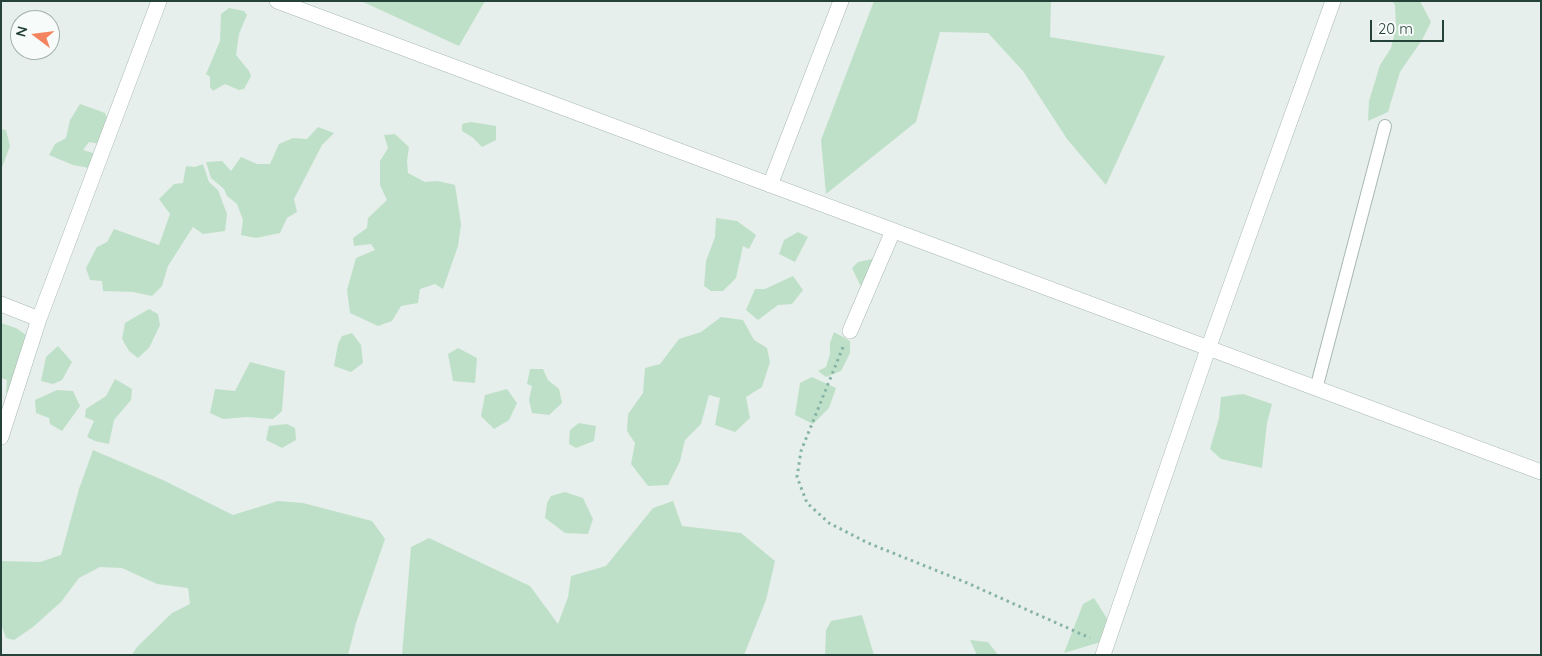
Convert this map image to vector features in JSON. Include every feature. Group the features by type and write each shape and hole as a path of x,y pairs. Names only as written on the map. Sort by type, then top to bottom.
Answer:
{"street":[{"path":"1,437 39,319 158,1"},
{"path":"277,1 1541,472"},
{"path":"770,185 841,1"},
{"path":"1105,650 1208,349 1333,1"},
{"path":"850,331 892,231"},
{"path":"1,304 39,319"}],"lane":[{"path":"1316,389 1385,126"}],"path":[{"path":"850,331 801,450 797,477 807,504 829,523 868,543 965,582 1105,650"}],"green space":[{"path":"361,1 485,1 459,46"},
{"path":"874,1 1051,1 1050,37 1165,56 1106,185 1067,139 1023,71 988,33 940,32 916,122 826,194 821,140"},
{"path":"1392,1 1420,1 1431,22 1422,40 1400,72 1388,112 1368,121 1369,101 1380,65 1391,48 1396,28 1395,5"},
{"path":"229,8 244,11 247,15 239,34 236,55 251,76 244,89 239,90 225,84 213,91 210,87 210,77 206,74 220,41 221,14"},
{"path":"80,104 105,113 111,129 101,144 89,142 83,150 96,154 89,168 73,165 49,155 55,144 66,138 70,120"},
{"path":"471,122 496,126 496,140 482,147 472,137 462,131 462,124"},
{"path":"318,127 334,133 322,145 294,199 297,212 287,218 280,233 256,238 241,235 243,220 237,204 211,178 206,162 222,161 231,171 241,157 257,164 270,164 279,144 293,138 307,139"},
{"path":"1,129 6,130 10,146 1,170"},
{"path":"395,134 409,147 408,173 425,182 438,181 455,185 461,224 458,246 443,289 435,284 420,289 418,303 401,306 392,321 378,326 350,313 347,290 356,258 375,250 371,244 354,246 353,238 367,228 368,218 387,200 380,185 380,161 388,148 384,135"},
{"path":"203,164 209,182 218,190 227,214 225,231 203,234 193,227 168,266 162,286 152,296 133,292 103,291 102,281 90,280 86,268 97,247 107,242 114,229 159,245 170,214 159,199 174,184 183,183 186,166 195,167"},
{"path":"716,218 737,221 756,235 749,249 743,246 736,278 723,291 711,291 704,286 706,261 715,237"},
{"path":"798,232 808,237 795,262 779,254 784,240"},
{"path":"872,259 875,269 862,289 852,268 858,262"},
{"path":"793,276 803,290 792,304 778,305 758,320 746,310 755,289 765,289"},
{"path":"149,309 158,314 160,325 149,348 138,358 129,351 122,339 125,323"},
{"path":"721,317 743,320 754,340 767,348 770,362 762,387 746,397 750,418 735,432 715,425 720,398 709,395 701,424 685,440 680,461 668,485 648,486 631,464 635,443 627,431 628,414 643,393 645,368 660,364 679,339 701,332"},
{"path":"1,323 16,328 29,337 21,384 6,393 7,380 1,378"},
{"path":"834,332 850,341 850,353 841,371 826,377 818,371 826,367"},
{"path":"352,333 361,345 363,363 351,372 334,366 338,344 342,336"},
{"path":"58,346 72,362 62,380 53,384 41,381 46,357"},
{"path":"458,348 477,358 475,383 453,381 448,354"},
{"path":"250,362 285,371 282,411 273,419 247,417 223,419 210,413 215,389 235,391"},
{"path":"530,369 543,369 548,380 559,389 562,403 549,415 532,413 529,400 532,386 527,384"},
{"path":"812,377 836,388 829,408 813,424 795,415 800,383"},
{"path":"115,379 132,389 131,400 114,420 109,444 87,437 94,421 85,417 86,409 106,396"},
{"path":"507,389 517,403 509,420 494,429 481,416 485,395"},
{"path":"57,390 73,391 80,406 62,431 50,424 49,418 36,413 35,400"},
{"path":"1243,394 1272,404 1267,423 1262,468 1221,459 1210,449 1219,418 1221,397"},
{"path":"579,423 596,426 594,441 576,448 569,444 570,430"},
{"path":"287,424 295,428 296,440 282,448 266,440 269,426"},
{"path":"93,450 163,480 233,515 278,501 303,503 372,521 385,539 356,623 348,655 132,655 137,647 172,613 190,604 188,588 157,584 122,568 100,567 79,578 61,602 33,627 14,640 6,638 1,624 1,561 40,562 61,555 79,489"},
{"path":"565,492 583,498 593,519 588,534 565,533 545,518 547,503 551,496"},
{"path":"673,501 682,526 741,533 775,561 766,600 744,655 402,655 411,547 429,538 530,586 558,624 568,597 571,576 606,566 653,508"},
{"path":"1094,598 1108,620 1104,641 1064,653 1083,604"},
{"path":"862,615 874,655 825,655 826,630 831,621"},
{"path":"970,640 988,642 998,655 977,655"}]}
